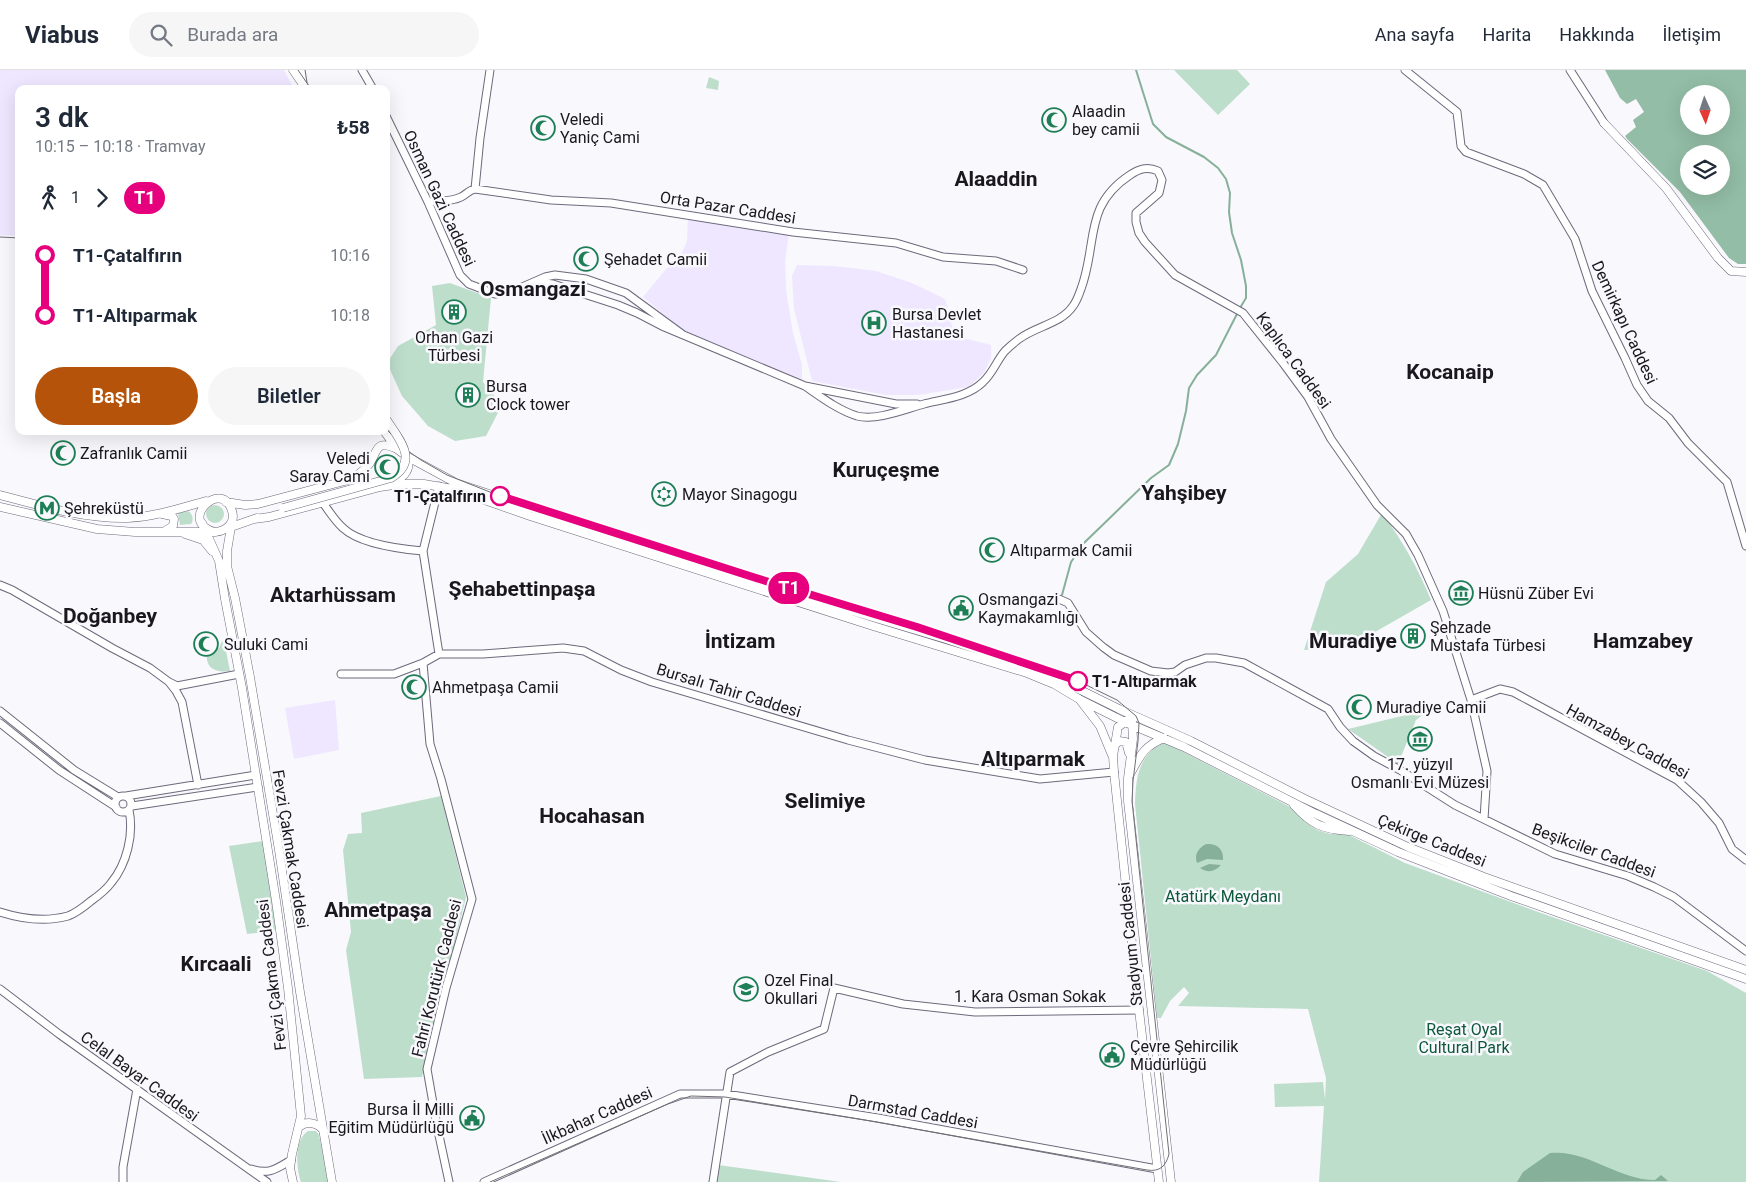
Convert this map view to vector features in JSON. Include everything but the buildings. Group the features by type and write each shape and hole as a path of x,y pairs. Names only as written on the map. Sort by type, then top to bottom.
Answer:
{"main road":[{"path":"293,70 304,85"},
{"path":"301,70 305,85"},
{"path":"362,70 371,85"},
{"path":"428,202 453,200 475,189 490,70"},
{"name":"Demirkapı Caddesi","path":"1404,70 1457,112 1461,146 1466,152 1524,174 1543,185 1575,238 1592,291 1637,386 1648,401 1669,418 1688,443 1727,482 1746,546"},
{"path":"1570,70 1604,124 1666,188 1718,258 1731,271 1746,272"},
{"name":"Osman Gazi Caddesi","path":"390,124 428,202 460,275 468,284 495,294 513,291 545,277 555,275 586,279 626,293 682,334"},
{"name":"Kaplıca Caddesi","path":"923,404 970,391 983,382 1005,351 1021,337 1068,314 1075,303 1089,266 1094,227 1100,206 1109,192 1134,172 1146,168 1158,171 1162,180 1159,193 1136,213 1139,233 1144,242 1175,275 1236,307 1249,320 1284,363 1308,398 1331,439 1377,505 1406,534 1418,555 1443,611 1471,700 1487,771 1484,819"},
{"name":"Orta Pazar Caddesi","path":"475,189 551,200 610,203 793,232 896,243 943,257 996,262 1023,270"},
{"path":"532,282 553,284 618,305 805,386 832,403 859,416 870,417 888,414 923,404"},
{"path":"805,386 896,404 923,404"},
{"path":"0,507 97,529 135,532 215,532 283,508 391,478 398,474 406,460 406,452 390,425"},
{"path":"387,435 397,449"},
{"path":"0,495 34,504 101,516 128,518 159,513 210,500 220,499 226,502 245,505 258,504 352,479 371,462 375,450 380,446 388,445 455,486 540,519 1027,673 1054,684 1130,722"},
{"path":"254,519 323,503 399,480 404,476 409,467 408,457"},
{"path":"380,487 405,484 455,486 938,637 1042,671 1119,709 1130,722"},
{"path":"439,486 423,551 439,654"},
{"path":"210,500 205,503 200,513 202,523 219,561 240,677"},
{"path":"226,502 232,510 230,526"},
{"path":"323,503 344,529 361,538 401,549 423,551"},
{"path":"159,513 168,514 174,519 173,526 164,531"},
{"path":"202,523 210,531 215,532"},
{"name":"Fevzi Çakmak Caddesi","path":"230,526 227,566 250,676 332,1182"},
{"path":"174,531 203,540 219,561"},
{"path":"0,585 150,668 177,686 240,677"},
{"name":"Beşikciler Caddesi","path":"1041,599 1059,599 1068,603 1086,632 1103,647 1114,655 1152,671 1175,672 1186,665 1206,658 1244,663 1328,709 1340,727 1353,741 1374,756 1455,805 1555,854 1628,876 1674,897 1746,951"},
{"name":"Bursalı Tahir Caddesi","path":"341,674 394,674 439,654 483,654 563,648 584,651 621,670 652,682 848,740 925,760 1040,779 1114,772"},
{"name":"Fahri Korutürk Caddesi","path":"422,663 430,744 442,779 472,899 446,988 427,1070 449,1182"},
{"path":"176,691 240,677"},
{"name":"Fevzi Çakma Caddesi","path":"240,677 270,854 288,988 301,1116 291,1157"},
{"path":"169,682 182,702 198,785"},
{"name":"Hamzabey Caddesi","path":"1471,700 1500,689 1513,692 1677,780 1701,802 1718,824 1732,848 1746,860"},
{"path":"1079,698 1100,726 1113,756"},
{"name":"Çekirge Caddesi","path":"1119,709 1191,741 1303,798 1408,847 1484,877 1746,970"},
{"path":"0,711 74,770 122,797 130,799 132,825 128,847 112,883 70,915 33,920 0,912"},
{"path":"1143,720 1130,722 1118,727 1113,756 1159,1182"},
{"name":"Çekirge Caddesi","path":"1130,722 1291,802 1398,852 1511,896 1746,979"},
{"name":"Stadyum Caddesi","path":"1130,722 1128,802 1171,1182"},
{"path":"0,723 59,770 121,812 130,808 258,787"},
{"path":"1128,778 1145,749 1152,743 1164,738"},
{"path":"1114,746 1119,741 1124,741 1127,744 1130,765"},
{"path":"116,807 115,802 122,797 256,775"},
{"name":"1. Kara Osman Sokak","path":"726,1094 730,1072 768,1052 824,1029 834,988 903,1004 975,1012 1139,1010"},
{"name":"Celal Bayar Caddesi","path":"0,989 58,1034 267,1182"},
{"path":"123,1182 123,1167 137,1089"},
{"name":"İlkbahar Caddesi","path":"484,1182 680,1094 726,1094"},
{"path":"713,1182 726,1094"},
{"name":"Darmstad Caddesi","path":"726,1094 1157,1168"},
{"path":"299,1127 305,1123 312,1123 324,1131"},
{"path":"244,1166 258,1171 272,1172 291,1157"},
{"path":"291,1157 291,1176 293,1182"}],"shaded area":[{"path":"0,70 284,70 292,85 15,85 15,236 0,235"},
{"path":"1605,70 1746,70 1746,264 1738,264 1729,258 1682,195 1730,195 1730,145 1680,145 1680,192 1625,136 1636,127 1633,120 1644,112 1636,99 1627,104 1620,98"},
{"path":"688,217 789,233 785,261 786,290 793,333 802,365 802,380 683,331 643,297 667,268 677,265 687,241"},
{"name":"Bursa Devlet Hastanesi","path":"797,265 834,266 876,271 912,283 945,299 955,336 991,345 991,358 984,373 968,387 918,395 886,395 812,381 794,309 792,276"},
{"path":"335,700 339,750 294,759 285,708"},
{"path":"1206,844 1219,848 1223,860 1207,859 1197,863 1197,852"},
{"path":"1209,864 1221,865 1211,871 1205,871 1200,868"},
{"path":"1550,1153 1564,1153 1577,1156 1641,1179 1655,1180 1661,1175 1668,1181 1517,1182 1523,1172"}],"green space":[{"path":"1174,70 1237,70 1250,84 1218,115"},
{"path":"709,77 719,81 718,90 706,88"},
{"path":"450,283 491,298 483,382 502,405 486,436 455,441 428,426 402,396 390,370 390,358 398,346 436,325 432,286"},
{"path":"211,505 219,505 224,510 222,521 211,523 206,518 206,510"},
{"path":"188,511 193,519 191,524 180,525 178,513"},
{"path":"1382,513 1409,555 1431,600 1347,648 1304,650 1326,582 1358,554"},
{"path":"222,641 224,641 230,671 212,669 208,663 207,653 219,648"},
{"path":"1425,713 1416,720 1398,764 1348,729 1402,716"},
{"name":"Reşat Oyal Cultural Park","path":"1164,742 1298,811 1305,822 1317,830 1330,834 1345,833 1405,863 1707,971 1746,993 1746,1182 1319,1182 1324,1106 1275,1107 1274,1084 1323,1082 1325,1099 1326,1078 1308,1009 1178,1006 1189,993 1184,987 1170,1001 1161,1018 1157,1018 1135,804 1136,785 1140,768 1149,754"},
{"path":"441,796 466,897 422,1077 364,1079 346,950 351,932 343,850 348,834 362,833 361,813"},
{"path":"263,841 276,928 273,931 247,934 229,846"},
{"path":"308,1131 316,1131 319,1135 329,1182 301,1182 297,1162 298,1147 303,1135"},
{"path":"718,1165 841,1182 716,1182"}],"waterway":[{"path":"1136,70 1153,124 1166,137 1204,157 1218,168 1226,179 1230,193 1229,212 1232,233 1241,260 1246,286 1246,298 1240,308"},
{"path":"1062,595 1071,562 1085,542 1151,478 1169,465 1178,444 1189,388 1197,375 1216,355 1238,312"}],"tram line":[{"path":"298,70 308,85"},
{"path":"0,237 15,238"},
{"path":"390,433 408,451 447,475 500,496 1042,668 1078,681 1117,700 1136,716 1139,723 1132,801 1169,1154 1162,1167 1156,1170 1147,1170 725,1097 691,1096 668,1104 490,1182"},
{"name":"T1","path":"500,496 756,578 917,627 1078,681"}],"place":[{"name":"Alaadin bey camii","path":"1054,120"},
{"name":"Veledi Yaniç Cami","path":"543,128"},
{"name":"Şehadet Camii","path":"586,259"},
{"name":"Orhan Gazi Türbesi","path":"454,312"},
{"name":"Bursa Devlet Hastanesi","path":"874,323"},
{"name":"Bursa Clock tower","path":"468,395"},
{"name":"Zafranlık Camii","path":"63,453"},
{"name":"Veledi Saray Cami","path":"387,467"},
{"name":"Mayor Sinagogu","path":"664,494"},
{"name":"T1-Çatalfırın","path":"500,496"},
{"name":"Şehreküstü","path":"47,508"},
{"name":"Altıparmak Camii","path":"992,550"},
{"name":"Hüsnü Züber Evi","path":"1461,593"},
{"name":"Osmangazi Kaymakamlığı","path":"961,608"},
{"name":"Şehzade Mustafa Türbesi","path":"1413,636"},
{"name":"Suluki Cami","path":"206,644"},
{"name":"T1-Altıparmak","path":"1078,681"},
{"name":"Ahmetpaşa Camii","path":"414,687"},
{"name":"Muradiye Camii","path":"1359,707"},
{"name":"17. yüzyıl Osmanlı Evi Müzesi","path":"1420,739"},
{"name":"Ozel Final Okullari","path":"746,989"},
{"name":"Çevre Şehircilik Müdürlüğü","path":"1112,1055"},
{"name":"Bursa İl Milli Eğitim Müdürlüğü","path":"472,1118"}],"district":[{"name":"Alaaddin","path":"996,179"},
{"name":"Osmangazi","path":"533,289"},
{"name":"Kocanaip","path":"1450,372"},
{"name":"Kuruçeşme","path":"886,470"},
{"name":"Yahşibey","path":"1184,493"},
{"name":"Şehabettinpaşa","path":"522,589"},
{"name":"Aktarhüssam","path":"333,595"},
{"name":"Doğanbey","path":"110,616"},
{"name":"İntizam","path":"740,641"},
{"name":"Muradiye","path":"1353,641"},
{"name":"Hamzabey","path":"1643,641"},
{"name":"Altıparmak","path":"1033,759"},
{"name":"Selimiye","path":"825,801"},
{"name":"Hocahasan","path":"592,816"},
{"name":"Ahmetpaşa","path":"378,910"},
{"name":"Kırcaali","path":"216,964"}],"park label":[{"name":"Atatürk Meydanı","path":"1223,896"}]}
